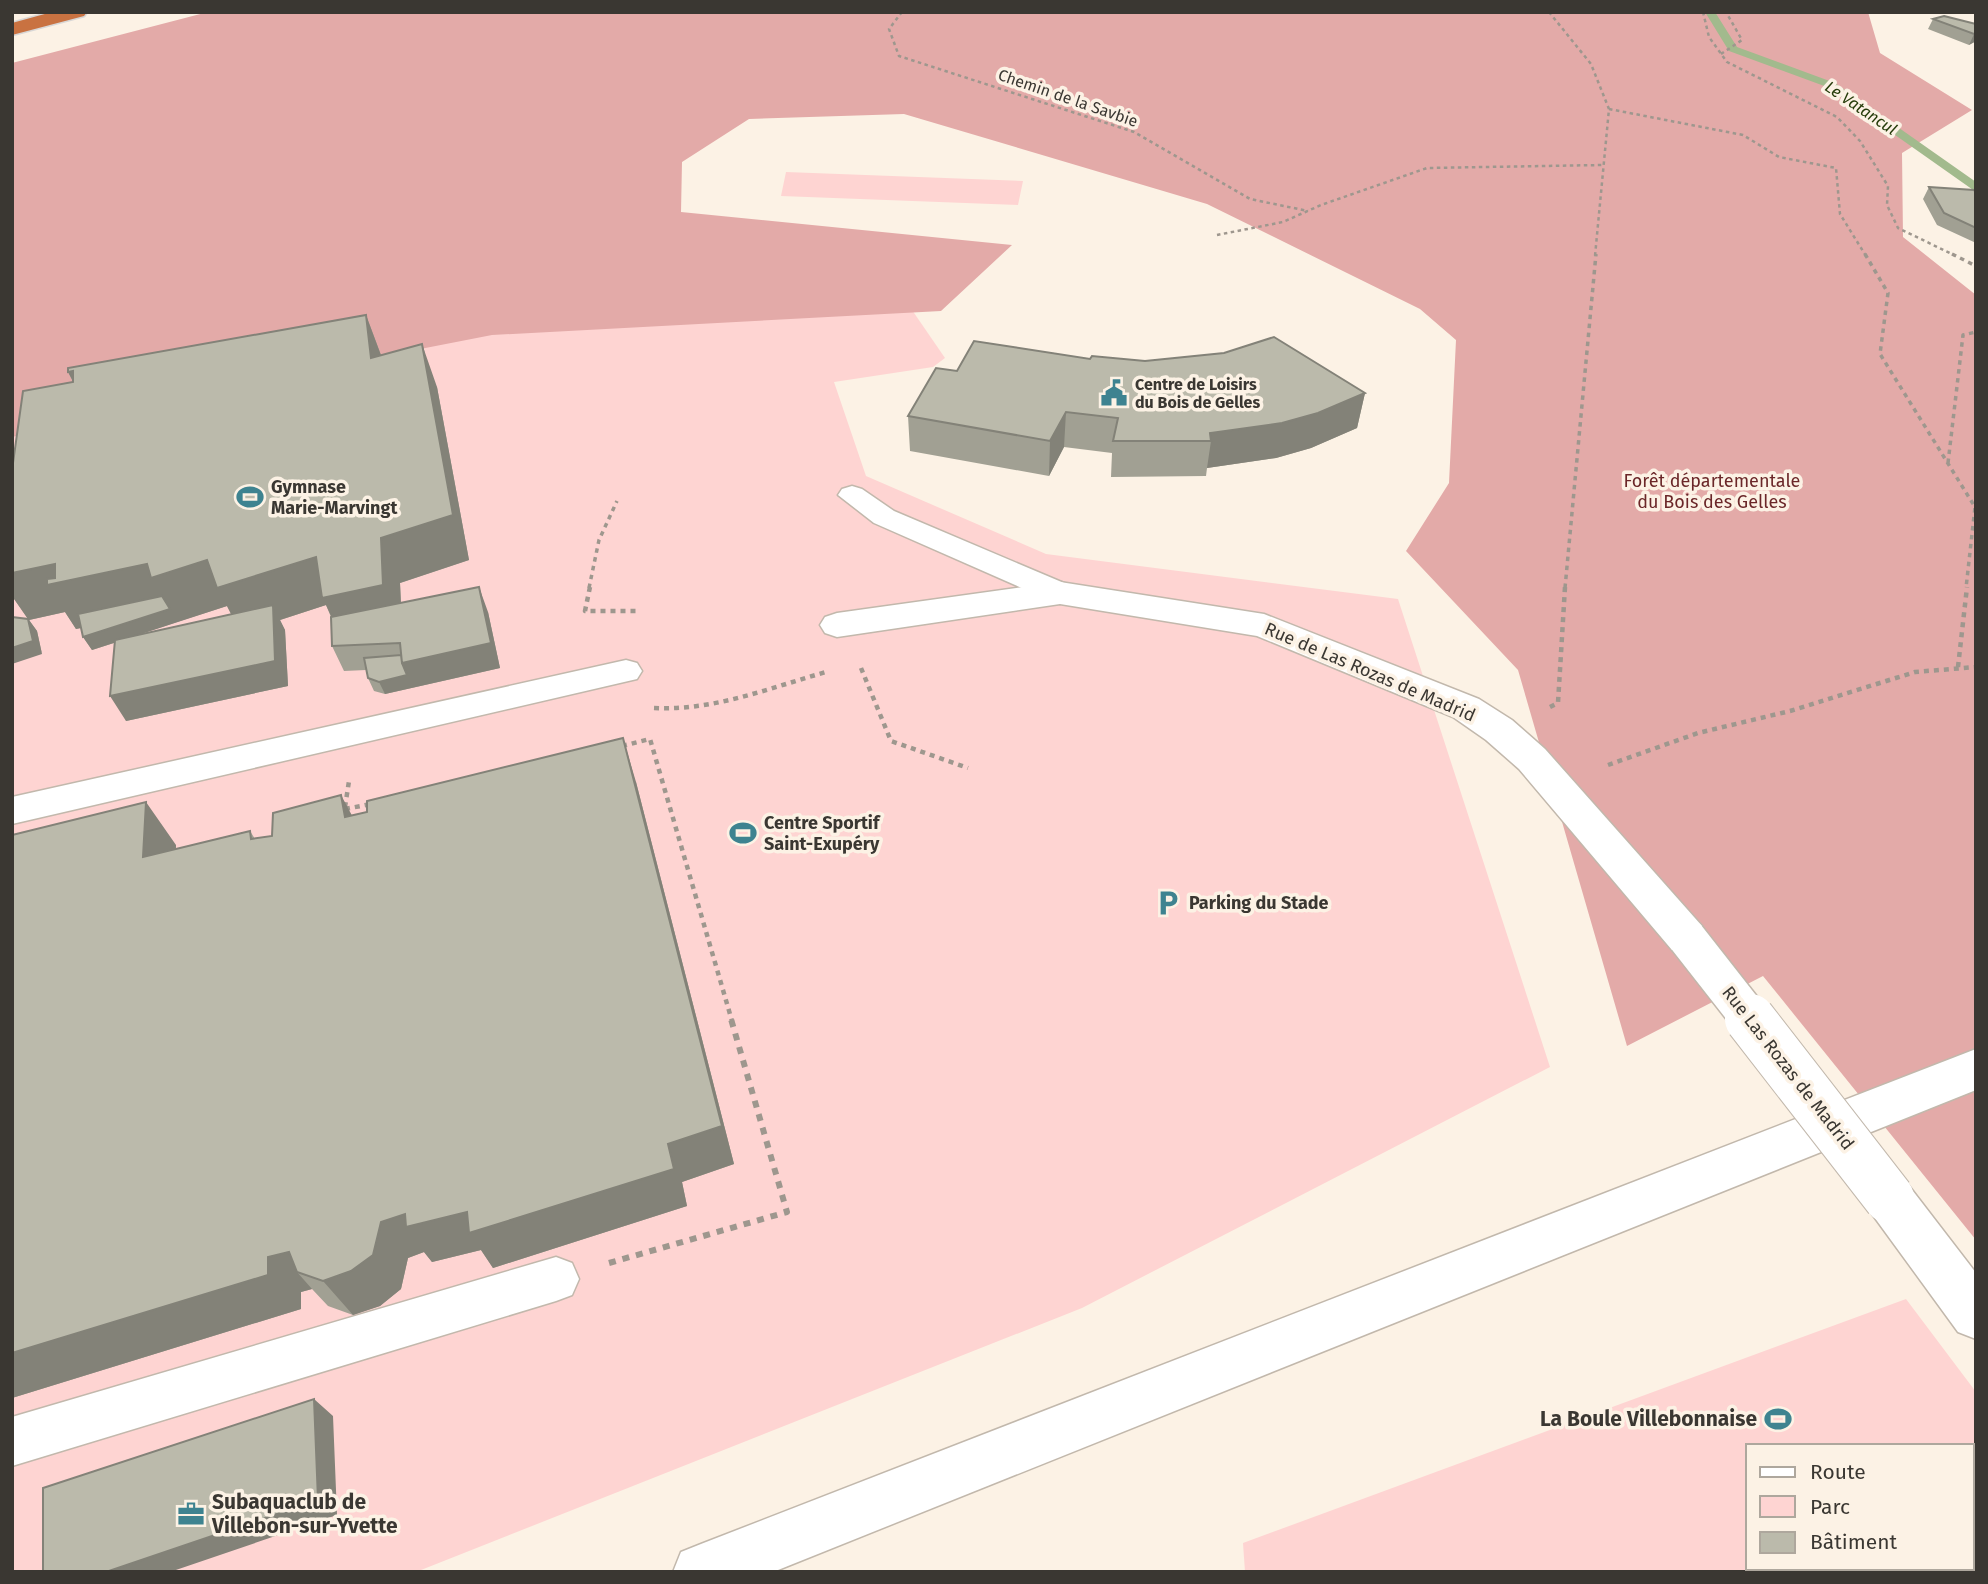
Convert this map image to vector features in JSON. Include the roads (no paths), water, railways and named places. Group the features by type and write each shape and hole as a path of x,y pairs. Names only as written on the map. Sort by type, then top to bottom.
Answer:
{"highway":[{"path":"12,29 77,12"}],"street":[{"name":"Rue de Las Rozas de Madrid","path":"837,625 1060,593 1137,603 1264,626 1466,708 1499,730 1532,759 1687,938"},
{"name":"Rue Las Rozas de Madrid","path":"1687,938 1976,1314"},
{"path":"701,1572 1976,1069"}],"lane":[{"path":"852,495 884,517 1060,593"},
{"path":"12,811 626,671"},
{"path":"12,1442 556,1279"}],"waterway":[{"path":"1710,12 1733,49"},
{"name":"Le Vatancul","path":"1735,50 1831,85 1976,188"}],"place":[{"name":"Centre de Loisirs du Bois de Gelles","path":"1114,393"},
{"name":"Gymnase Marie-Marvingt","path":"250,497"},
{"name":"Centre Sportif Saint-Exupéry","path":"743,833"},
{"name":"Parking du Stade","path":"1168,903"},
{"name":"La Boule Villebonnaise","path":"1778,1419"},
{"name":"Subaquaclub de Villebon-sur-Yvette","path":"191,1514"}],"park label":[{"name":"Forêt départementale du Bois des Gelles","path":"1712,491"}]}
